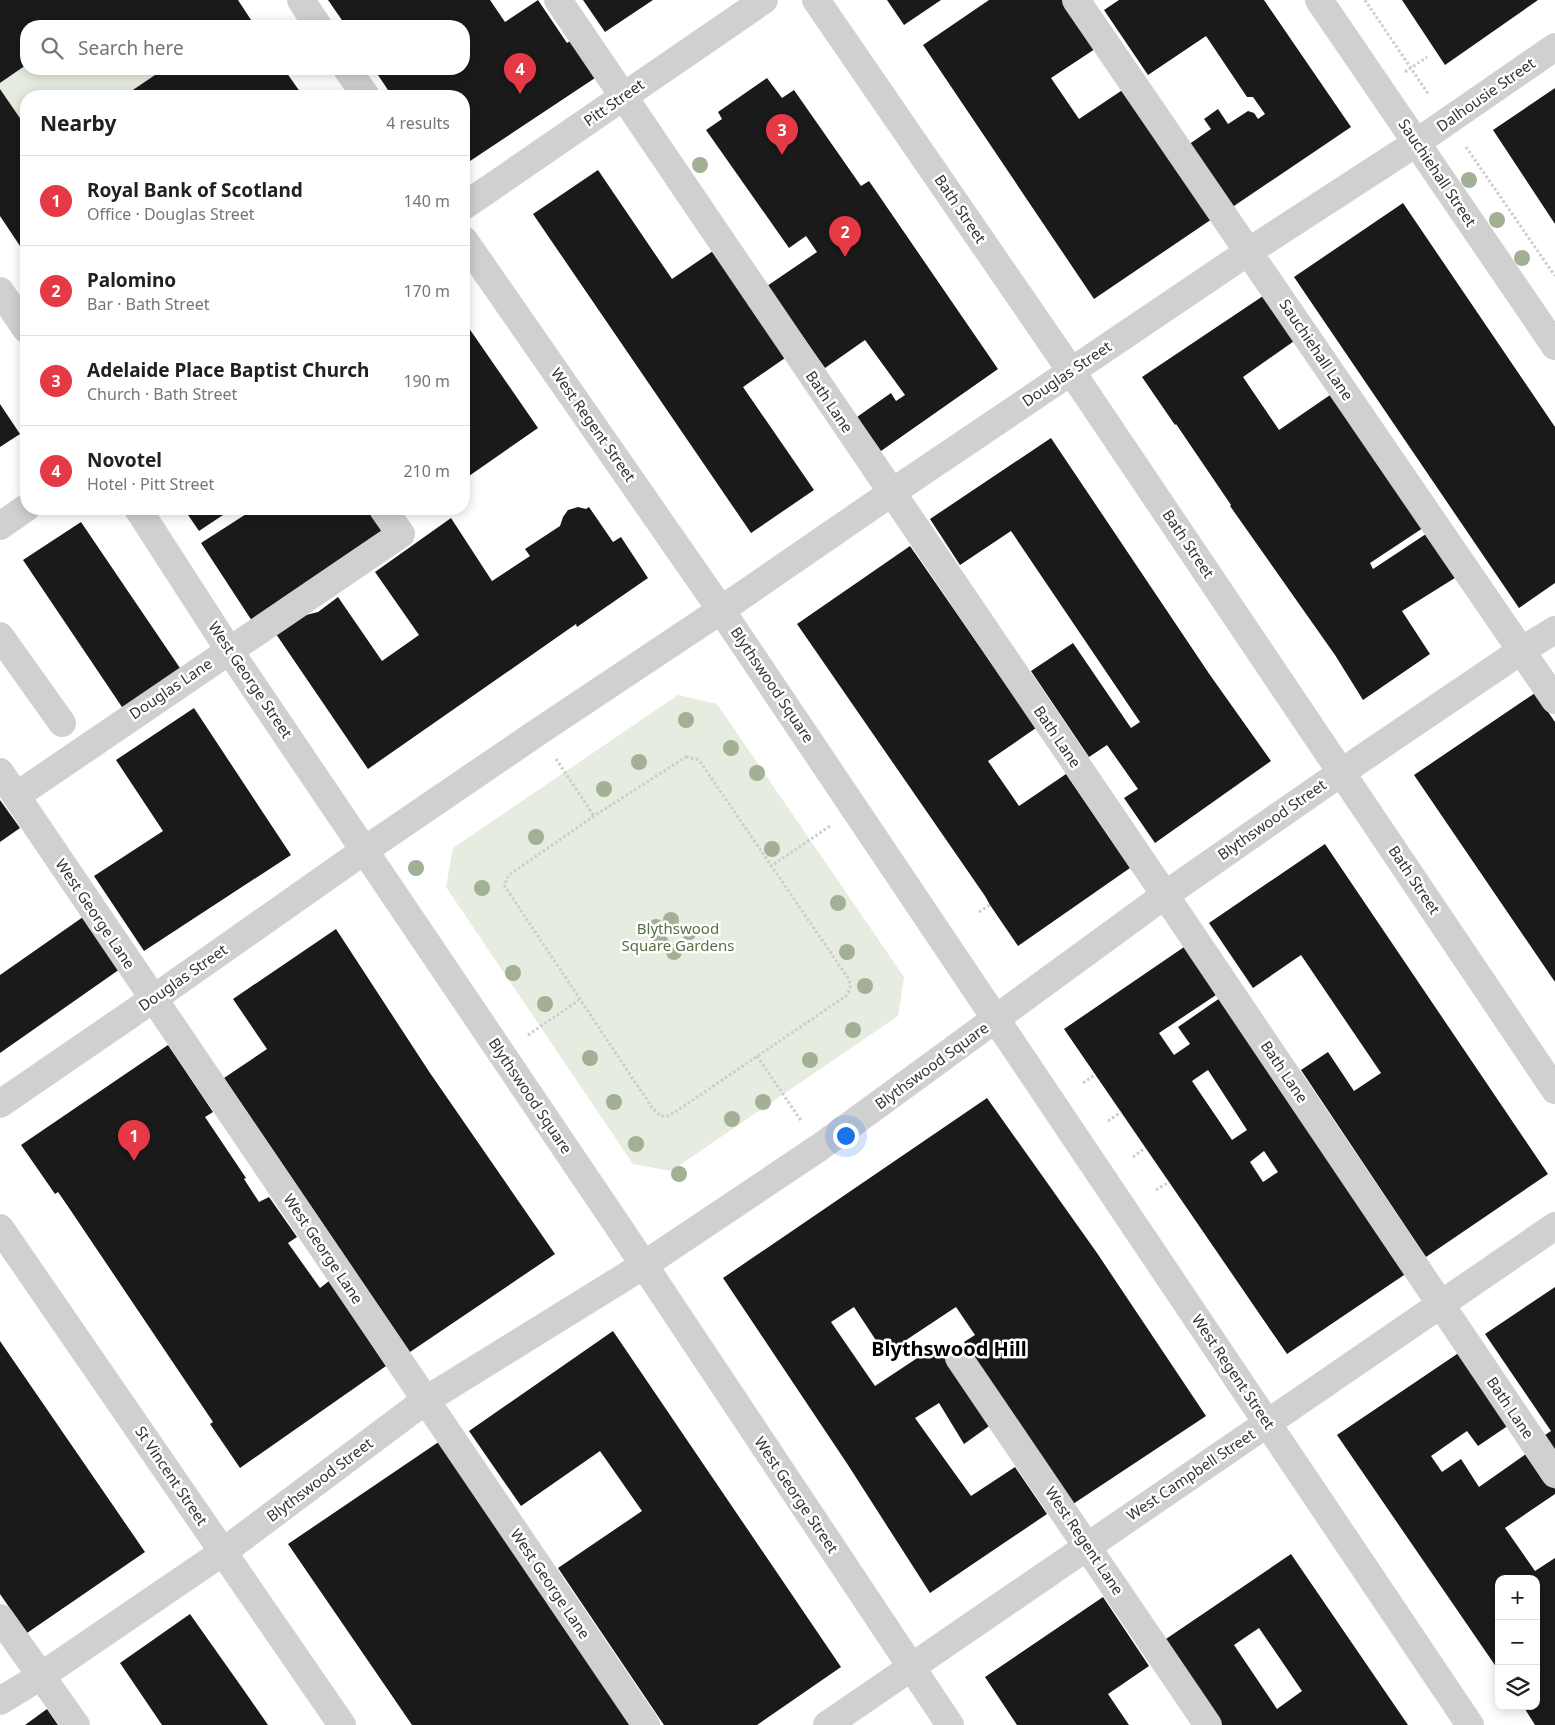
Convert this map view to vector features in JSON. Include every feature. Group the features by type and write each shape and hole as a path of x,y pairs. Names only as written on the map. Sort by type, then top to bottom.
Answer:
{"street":[{"path":"301,0 314,20"},
{"name":"Bath Lane","path":"558,0 1555,1474"},
{"name":"Pitt Street","path":"470,202 764,0"},
{"name":"Bath Street","path":"816,0 1071,371 1555,1090"},
{"name":"Sauchiehall Lane","path":"1076,0 1555,700"},
{"name":"Sauchiehall Street","path":"1319,0 1555,346"},
{"name":"Dalhousie Street","path":"1416,143 1555,47"},
{"path":"351,75 362,90"},
{"name":"Douglas Street","path":"721,610 1248,252 1416,143"},
{"name":"West Regent Street","path":"470,249 721,610"},
{"path":"0,291 20,320"},
{"path":"0,526 20,512"},
{"name":"West George Street","path":"142,515 229,650 365,850"},
{"name":"Douglas Lane","path":"16,796 401,534 387,515"},
{"path":"365,850 721,610"},
{"name":"Blythswood Square","path":"365,850 500,1054 644,1265 820,1147 996,1020 721,610"},
{"name":"Blythswood Street","path":"996,1020 1165,895 1342,772 1522,650 1555,630"},
{"path":"0,636 62,723"},
{"name":"West George Lane","path":"0,772 646,1725"},
{"name":"Douglas Street","path":"0,1104 153,1000 365,850"},
{"name":"West Regent Street","path":"996,1020 1470,1725"},
{"name":"West Campbell Street","path":"827,1725 1555,1226"},
{"name":"St Vincent Street","path":"0,1228 342,1725"},
{"name":"Blythswood Street","path":"0,1702 42,1676 223,1552 426,1400 644,1265"},
{"name":"West George Street","path":"644,1265 950,1725"},
{"name":"West Regent Lane","path":"958,1358 1088,1546 1208,1725"},
{"path":"0,1618 76,1725"}],"path":[{"path":"538,732 594,816"},
{"path":"686,757 696,759 701,763 770,867 848,978 850,984 849,991 846,996 675,1112 668,1116 661,1116 653,1109 504,886 509,875 594,816 686,757"},
{"path":"770,867 855,809"},
{"path":"978,912 990,905"},
{"path":"500,1054 579,1000"},
{"path":"757,1056 820,1147"},
{"path":"1083,1083 1096,1075"},
{"path":"1108,1120 1121,1112"},
{"path":"1133,1157 1145,1148"},
{"path":"1156,1190 1168,1182"}],"green space":[{"path":"20,69 20,75 155,75 133,90 20,90 20,118 0,89 0,83"},
{"name":"Blythswood Square Gardens","path":"678,695 717,704 904,977 898,1016 671,1171 633,1164 446,887 453,848"}],"building":[{"path":"0,0 238,0 251,20 20,20 20,69 0,83"},
{"path":"328,0 490,0 505,22 538,0 567,43 576,37 601,74 470,161 470,90 388,90 378,75 470,75 470,20 342,20"},
{"path":"583,0 653,0 605,32"},
{"path":"887,0 941,0 904,25"},
{"path":"989,0 1062,0 1095,49 1051,78 1079,119 1124,89 1212,219 1094,299 923,45"},
{"path":"1119,0 1264,0 1351,127 1231,208 1188,145 1211,129 1204,119 1218,109 1228,124 1248,111 1254,113 1258,119 1265,114 1253,97 1247,97 1206,36 1148,75 1104,10"},
{"path":"1402,0 1538,0 1445,65"},
{"path":"155,75 288,75 299,90 133,90"},
{"path":"767,78 782,98 794,90 861,186 869,181 998,369 881,451 857,417 891,393 896,401 905,395 865,340 825,368 767,286 817,252 806,236 789,248 706,130 722,119 718,112"},
{"path":"1555,88 1555,224 1493,130"},
{"path":"0,89 20,118 20,246 0,216"},
{"path":"598,170 672,279 713,251 785,358 743,387 814,490 751,533 533,214"},
{"path":"1403,203 1555,427 1555,583 1519,608 1294,277"},
{"path":"1266,294 1297,339 1243,377 1279,430 1333,393 1426,526 1370,563 1373,569 1429,532 1458,576 1402,611 1430,654 1363,700 1335,655 1142,377"},
{"path":"470,330 538,428 470,475"},
{"path":"0,404 20,434 0,447"},
{"path":"1051,438 1210,675 1271,761 1155,843 1124,798 1138,789 1107,745 1089,757 1031,671 1073,643 1131,728 1140,722 1011,531 960,565 930,519"},
{"path":"578,507 586,509 589,507 613,542 621,537 648,578 577,627 576,624 368,769 276,634 302,616 318,612 338,597 382,661 419,635 375,572 451,518 492,581 530,556 525,549 560,526 568,510"},
{"path":"188,515 223,515 199,531"},
{"path":"245,515 371,515 384,535 252,621 201,543"},
{"path":"81,522 182,671 124,710 23,560"},
{"path":"910,546 1036,728 988,761 1019,806 1066,774 1130,868 1018,946 797,624"},
{"path":"1535,693 1555,722 1555,982 1414,775"},
{"path":"194,708 291,855 144,951 94,876 163,831 116,760"},
{"path":"0,800 20,828 0,842"},
{"path":"1325,844 1548,1174 1426,1257 1301,1070 1328,1052 1354,1091 1381,1073 1301,955 1253,988 1209,923"},
{"path":"83,917 120,969 0,1053 0,975"},
{"path":"336,929 430,1073 555,1254 410,1352 224,1078 267,1049 233,999"},
{"path":"1187,945 1219,993 1159,1033 1174,1055 1190,1044 1178,1027 1220,998 1407,1273 1287,1354 1064,1029","holes":["1208,1070 1247,1130 1232,1140 1192,1081","1264,1151 1278,1172 1263,1182 1250,1162"]},
{"path":"168,1045 213,1112 205,1117 246,1178 244,1179 259,1202 269,1197 297,1237 288,1243 320,1288 329,1281 386,1366 240,1468 210,1424 213,1422 67,1205 58,1192 55,1194 21,1145"},
{"path":"987,1098 1097,1253 1206,1416 1073,1504 964,1342 975,1335 956,1307 885,1354 854,1307 831,1322 875,1386 940,1343 992,1424 964,1444 939,1403 915,1418 971,1496 1015,1467 1047,1514 930,1593 848,1465 723,1278"},
{"path":"1555,1287 1555,1451 1545,1435 1551,1431 1485,1334"},
{"path":"613,1331 841,1667 757,1725 664,1725 558,1568 642,1511 600,1451 521,1506 469,1431"},
{"path":"0,1341 145,1552 27,1633 0,1594"},
{"path":"1463,1350 1512,1423 1478,1446 1467,1431 1431,1456 1442,1472 1461,1459 1479,1487 1529,1452 1555,1489 1555,1494 1505,1528 1535,1571 1555,1558 1555,1725 1535,1725 1526,1710 1540,1710 1540,1575 1495,1575 1495,1665 1337,1435"},
{"path":"440,1441 633,1725 412,1725 288,1544"},
{"path":"1291,1554 1408,1725 1221,1725 1163,1641","holes":["1259,1628 1302,1691 1277,1709 1234,1645"]},
{"path":"1103,1597 1149,1666 1108,1694 1129,1725 1017,1725 985,1677"},
{"path":"190,1614 268,1725 162,1725 120,1663"},
{"path":"47,1709 58,1725 25,1725"}],"place":[{"name":"Novotel","path":"520,94"},
{"name":"Adelaide Place Baptist Church","path":"782,155"},
{"name":"Palomino","path":"845,257"},
{"name":"Royal Bank of Scotland","path":"134,1161"}],"district":[{"name":"Blythswood Hill","path":"949,1349"}]}
